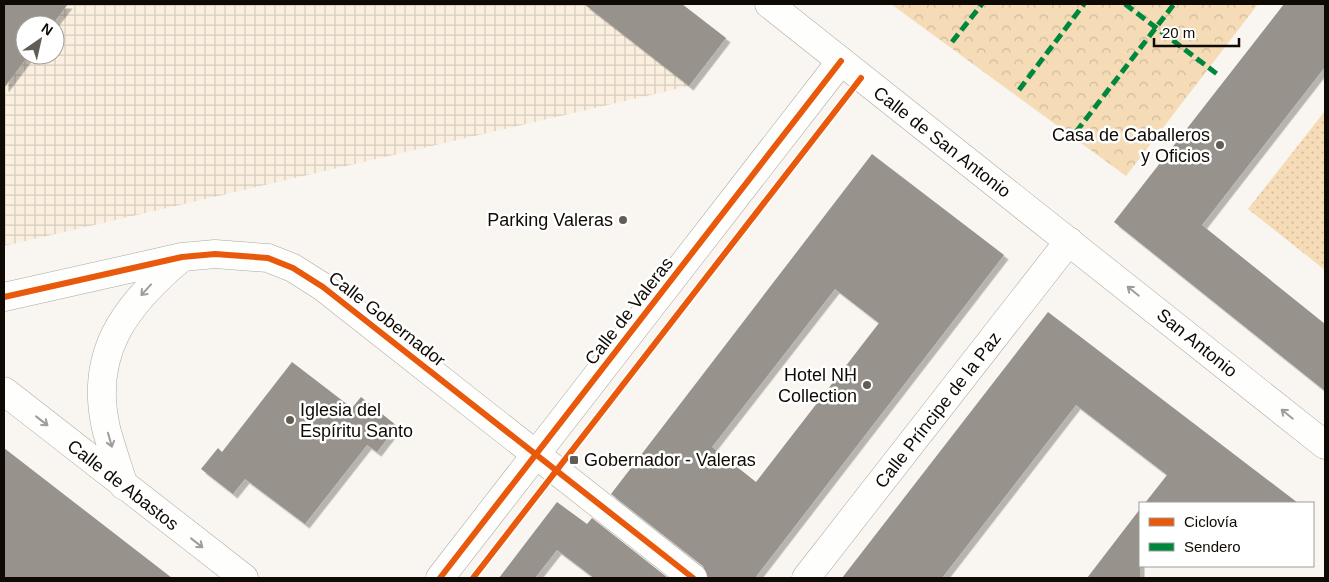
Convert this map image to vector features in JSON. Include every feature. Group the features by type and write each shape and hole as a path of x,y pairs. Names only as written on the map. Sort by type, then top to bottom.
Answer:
{"street":[{"name":"Calle de San Antonio","path":"769,4 1069,241"},
{"name":"Calle de Valeras","path":"440,578 841,61"},
{"name":"San Antonio","path":"1069,241 1325,445"},
{"name":"Calle Príncipe de la Paz","path":"806,578 1069,241"},
{"name":"Calle Gobernador","path":"4,297 182,257 241,254 268,258 293,268 323,287 693,578"},
{"path":"124,486 106,428 103,407 102,385 108,353 117,330 131,306 150,285 182,257"},
{"name":"Calle de Abastos","path":"4,391 244,578"}],"shaded area":[{"path":"4,4 682,4 726,38 689,86 4,246"}],"green space":[{"path":"891,4 1258,4 1126,176"},
{"path":"1325,111 1325,270 1248,209"}],"building":[{"path":"4,4 68,4 60,15 15,15 15,65 21,65 4,88"},
{"path":"584,4 682,4 726,38 689,86"},
{"name":"Casa de Caballeros y Oficios","path":"1284,4 1325,4 1325,67 1202,225 1325,324 1325,391 1114,222"},
{"name":"Hotel NH Collection","path":"872,154 1004,255 755,578 708,578 703,566 611,494","holes":["835,289 879,323 756,482 712,447"]},
{"path":"1048,312 1297,502 1146,502 1167,475 1076,405 942,578 842,578"},
{"path":"292,362 352,408 361,397 397,426 377,452 367,445 305,524 245,479 233,494 201,469 218,448 222,452"},
{"path":"4,448 172,578 4,578"},
{"path":"557,502 587,524 592,518 668,578 594,578 557,550 535,578 499,578"},
{"path":"1139,510 1140,578 1087,578"}],"marked path":[{"path":"952,42 982,4"},
{"path":"1019,90 1084,4"},
{"path":"1125,4 1217,74"},
{"path":"1076,132 1174,4"}],"cycle path":[{"path":"440,578 841,61"},
{"path":"473,578 861,78"},
{"path":"4,297 182,257 215,254 268,258 293,268 323,287 693,578"}],"place":[{"name":"Casa de Caballeros y Oficios","path":"1220,145"},
{"name":"Parking Valeras","path":"623,220"},
{"name":"Hotel NH Collection","path":"867,385"},
{"name":"Iglesia del Espíritu Santo","path":"290,420"},
{"name":"Gobernador - Valeras","path":"574,460"}]}
